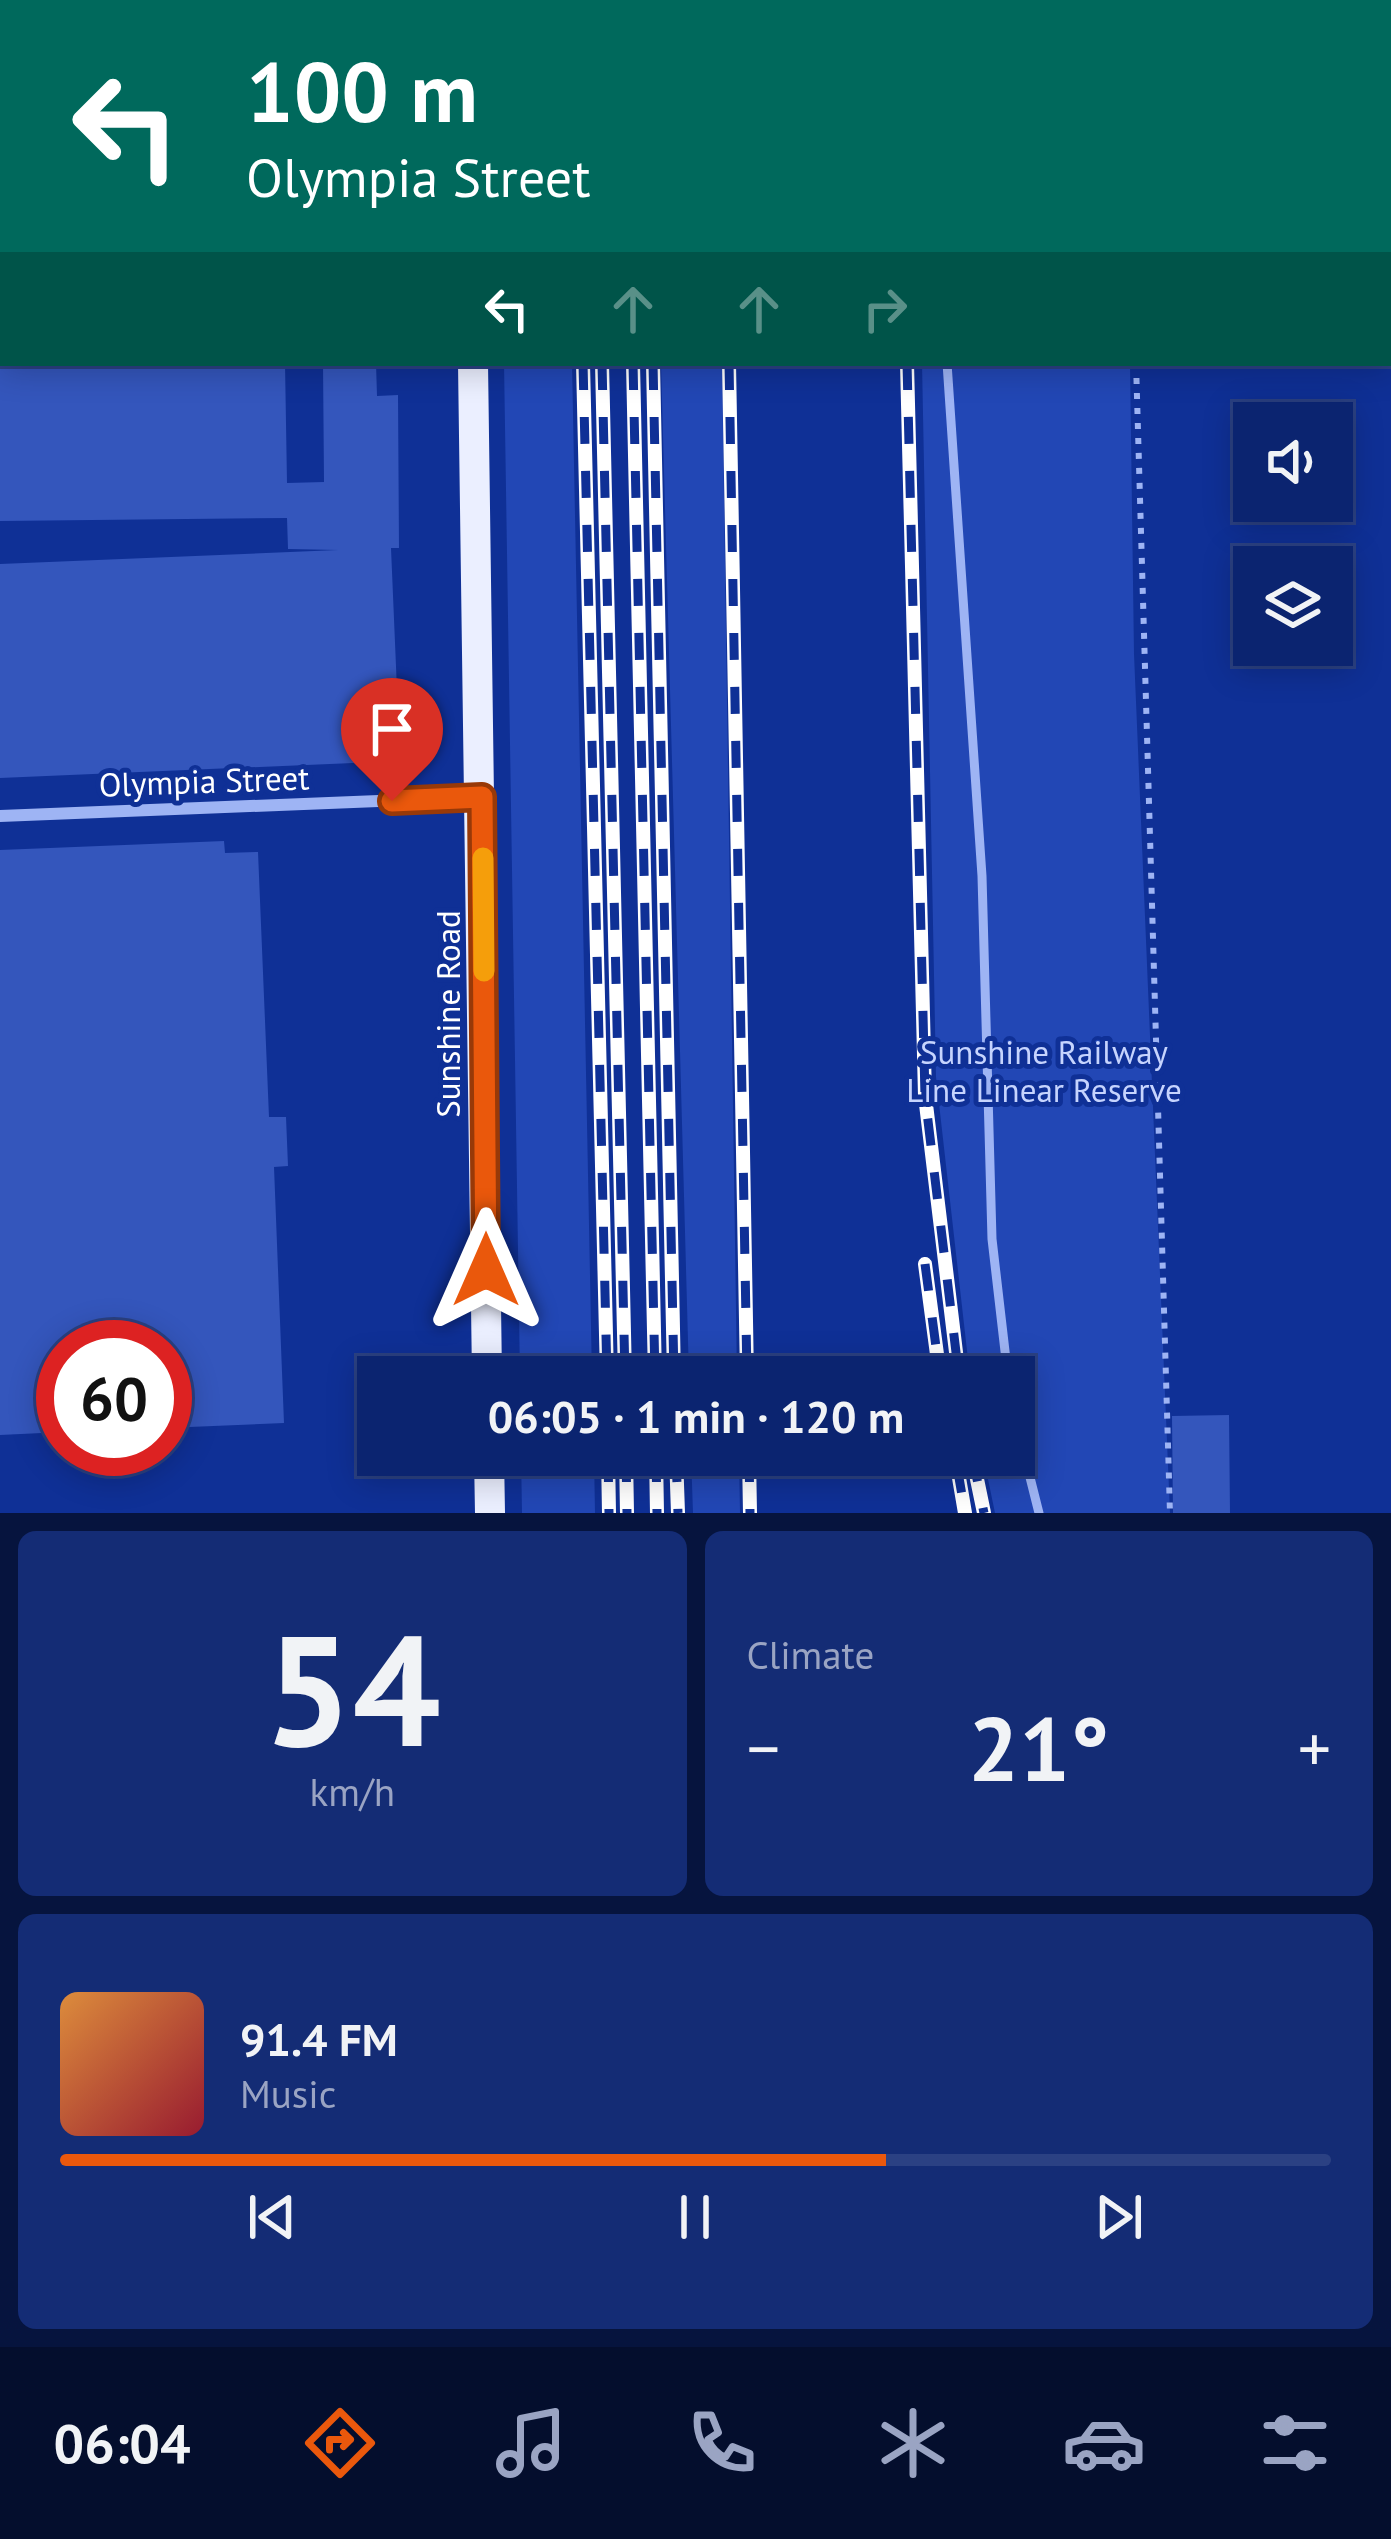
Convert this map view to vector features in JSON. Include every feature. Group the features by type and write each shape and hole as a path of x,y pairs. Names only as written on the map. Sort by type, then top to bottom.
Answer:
{"main road":[{"name":"Sunshine Road","path":"473,366 488,1356"},
{"path":"489,1476 490,1513"}],"street":[{"name":"Olympia Street","path":"0,816 482,797"}],"lane":[{"path":"946,366 982,876 992,1239 1006,1356"},
{"path":"1030,1476 1039,1513"}],"path":[{"path":"1136,366 1170,1513"}],"green space":[{"path":"504,366 572,366 592,1356 520,1356"},
{"path":"661,366 722,366 737,1356 688,1356"},
{"name":"Sunshine Railway Line Linear Reserve","path":"922,366 1130,366 1134,654 1170,1513 995,1513 987,1476 1035,1476 1035,1356 968,1356 936,1077"},
{"path":"521,1476 594,1476 595,1513 522,1513"},
{"path":"692,1476 739,1476 740,1513 693,1513"}],"building":[{"path":"0,366 285,366 287,483 324,482 323,366 376,366 377,396 398,395 399,548 391,548 400,761 0,778 0,564 338,550 288,549 287,518 0,521"},
{"path":"224,841 225,853 258,852 269,1117 286,1117 288,1166 274,1167 284,1423 192,1427 192,1320 36,1320 36,1433 0,1435 0,850"},
{"path":"1229,1415 1230,1513 1173,1513 1172,1416"}],"railway":[{"path":"583,366 607,1356"},
{"path":"602,366 625,1356"},
{"path":"633,366 655,1356"},
{"path":"653,366 674,1356"},
{"path":"729,366 747,1356"},
{"path":"907,366 925,1096 956,1356"},
{"path":"925,1264 937,1356"},
{"path":"608,1476 609,1513"},
{"path":"626,1476 627,1513"},
{"path":"656,1476 657,1513"},
{"path":"677,1476 678,1513"},
{"path":"749,1476 750,1513"},
{"path":"959,1476 965,1513"},
{"path":"976,1476 984,1513"}],"slow traffic":[{"path":"483,858 484,971"}],"route":[{"path":"392,801 482,797 486,1270"}]}
